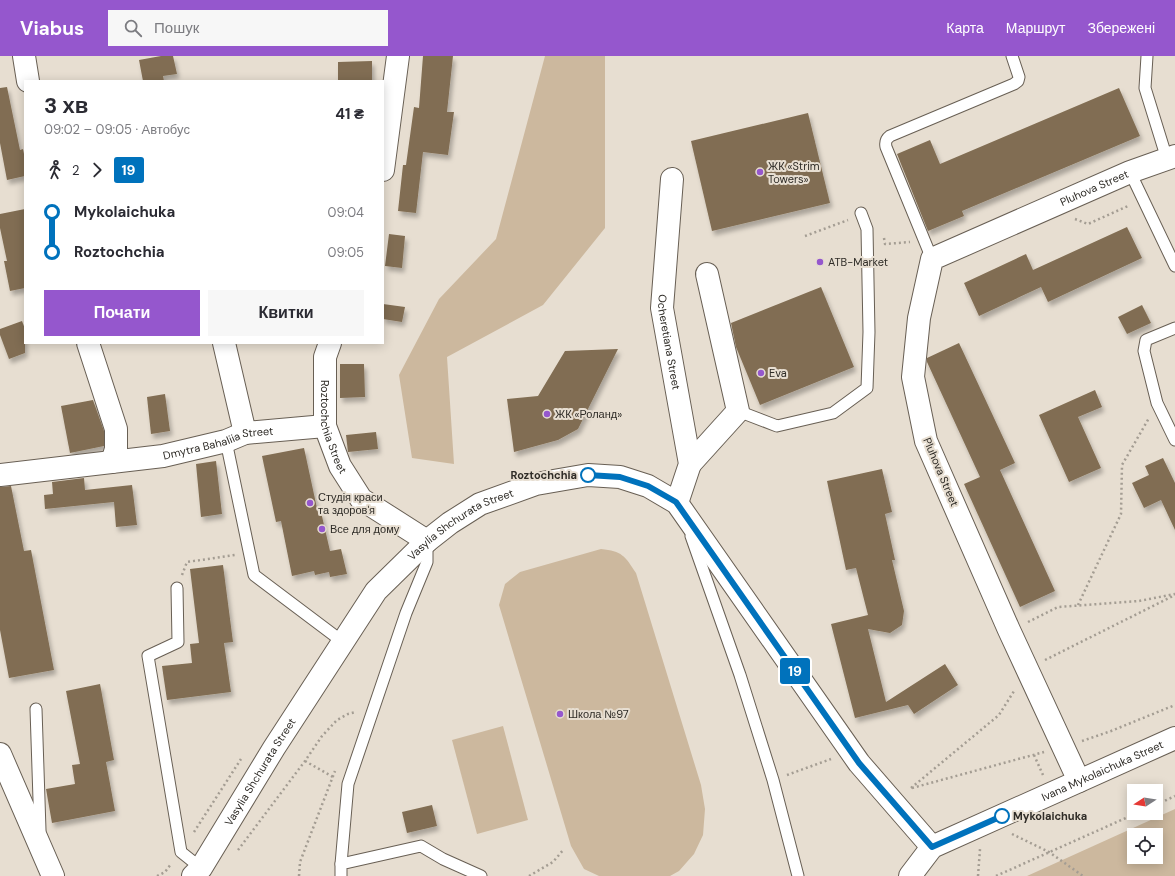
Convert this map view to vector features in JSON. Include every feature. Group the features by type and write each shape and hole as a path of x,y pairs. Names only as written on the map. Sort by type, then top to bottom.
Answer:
{"street":[{"path":"24,56 28,80"},
{"path":"384,162 398,56"},
{"name":"Pluhova Street","path":"1080,781 1010,630 926,441 913,377 928,250 1131,176 1171,158"},
{"name":"Ocheretiana Street","path":"672,180 662,308 690,464"},
{"path":"676,502 690,464 738,412 707,274"},
{"path":"88,344 116,429 117,443 112,462"},
{"path":"224,344 235,437"},
{"name":"Roztochchia Street","path":"330,344 325,357 325,426 340,466 361,499 427,541"},
{"name":"Dmytra Bahaliia Street","path":"0,475 163,456 235,437 325,426"},
{"name":"Vasylia Shchurata Street","path":"197,872 274,748 376,592 427,541 450,523 480,504 536,484 588,475 620,477 648,486 676,502 859,763 932,847"},
{"name":"Ivana Mykolaichuka Street","path":"910,876 932,847 1175,738"},
{"path":"0,754 53,876"}],"lane":[{"path":"928,250 885,143 890,136 1014,84 1018,81 1019,77 1012,56"},
{"path":"1147,56 1145,88 1171,158"},
{"path":"1131,176 1175,266"},
{"path":"738,412 777,426 833,413 867,388 869,332 867,229 857,216"},
{"path":"1175,328 1146,340 1144,351 1157,403 1175,440"},
{"path":"235,437 254,574 342,642"},
{"path":"676,502 697,551 740,675 773,780 798,876"},
{"path":"341,876 348,784 406,613 427,562 427,541"},
{"path":"177,588 178,642 148,656 181,852 197,872"},
{"path":"36,709 40,847"},
{"path":"342,864 421,846 444,859 481,876"}],"path":[{"path":"1069,217 1088,224 1128,206 1131,176"},
{"path":"805,236 857,216"},
{"path":"883,232 885,244 928,250"},
{"path":"1078,605 1122,514 1122,465 1157,403"},
{"path":"177,588 187,562 250,553"},
{"path":"1010,630 1058,607 1139,601 1175,594"},
{"path":"1048,751 910,788 999,715 1028,669 1175,594"},
{"path":"1081,741 1111,731 1175,705"},
{"path":"235,854 322,736 337,720 348,714 375,707"},
{"path":"157,876 165,872 181,852 244,753"},
{"path":"1034,755 1046,780"},
{"path":"773,780 834,758"},
{"path":"305,761 348,784"},
{"path":"299,876 300,862 335,770"},
{"path":"1163,802 1175,796"},
{"path":"996,876 1127,818"},
{"path":"1010,833 1049,852 1083,876"},
{"path":"978,876 980,845"},
{"path":"529,876 552,862 564,848"}],"shaded area":[{"path":"545,56 605,56 605,228 543,305 447,357 454,464 412,458 399,375 439,299 496,239"},
{"path":"601,549 614,551 622,555 626,558 636,573 701,785 705,809 703,835 694,854 679,871 670,876 599,876 584,869 571,846 499,605 505,584 520,572"},
{"path":"503,726 528,820 477,834 452,740"},
{"path":"1175,809 1175,876 1027,876 1127,831 1127,864 1163,864 1163,828 1133,828 1151,820 1163,820 1163,814"}],"building":[{"path":"161,56 173,56 177,74 163,76 164,80 143,80 139,60"},
{"path":"423,56 453,56 447,112 454,112 448,155 423,152 416,213 398,211 403,165 406,165 414,107 419,108"},
{"path":"372,61 372,80 338,80 338,62"},
{"path":"7,87 20,150 23,149 24,154 24,176 7,180 0,143 0,88"},
{"path":"1119,88 1140,136 962,211 964,216 928,231 897,154 930,140 940,164"},
{"name":"ЖК «Strim Towers»","path":"808,113 830,203 712,231 691,141"},
{"path":"24,209 24,288 10,291 4,261 7,261 0,228 0,214"},
{"path":"1127,227 1142,258 1048,302 1041,287 979,316 964,283 1026,254 1033,270"},
{"path":"389,234 405,236 402,268 385,266"},
{"path":"821,287 854,367 760,405 736,347 731,323"},
{"path":"384,304 405,307 402,322 384,319"},
{"path":"1142,305 1151,323 1127,334 1118,317"},
{"path":"22,321 24,326 25,353 9,359 0,335 0,329"},
{"path":"959,343 1015,463 1000,470 1055,591 1020,607 964,484 980,477 927,362 927,358"},
{"name":"ЖК «Роланд»","path":"618,349 578,429 558,440 514,452 507,399 538,396 565,351"},
{"path":"340,364 364,364 365,397 340,398"},
{"path":"1095,390 1102,407 1078,417 1101,468 1069,482 1039,415"},
{"path":"165,394 170,431 151,434 147,397"},
{"path":"93,400 104,431 104,446 70,453 61,406"},
{"path":"376,432 378,449 348,452 346,435"},
{"path":"304,448 318,513 321,512 330,551 341,549 347,574 330,577 329,572 315,575 314,571 292,576 281,521 276,522 262,456"},
{"path":"1163,458 1175,483 1175,530 1161,500 1144,508 1132,483 1149,475 1145,466"},
{"path":"216,461 222,514 201,517 196,464"},
{"path":"882,469 892,512 885,514 895,560 892,560 904,611 902,625 890,633 868,629 886,702 945,664 958,685 914,714 908,705 855,718 831,624 868,615 856,568 846,570 827,481"},
{"path":"84,478 85,490 132,485 137,525 116,527 114,502 45,509 44,495 53,494 52,482"},
{"path":"11,486 24,551 31,550 54,670 9,678 0,630 0,487"},
{"path":"223,565 233,642 224,643 231,692 167,700 162,666 192,663 190,644 199,643 190,569"},
{"path":"100,684 114,760 106,762 115,811 52,823 46,789 75,784 72,765 80,764 66,691"},
{"path":"432,805 437,826 407,833 402,812"}],"bus line":[{"name":"19","path":"588,475 620,477 648,486 676,502 859,763 932,847 1002,816"}],"place":[{"name":"ЖК «Strim Towers»","path":"760,172"},
{"name":"ATB-Market","path":"820,262"},
{"name":"Eva","path":"761,373"},
{"name":"ЖК «Роланд»","path":"547,414"},
{"name":"Roztochchia","path":"588,475"},
{"name":"Студія краси та здоров'я","path":"310,503"},
{"name":"Все для дому","path":"322,529"},
{"name":"Школа №97","path":"560,714"},
{"name":"Mykolaichuka","path":"1002,816"}]}
